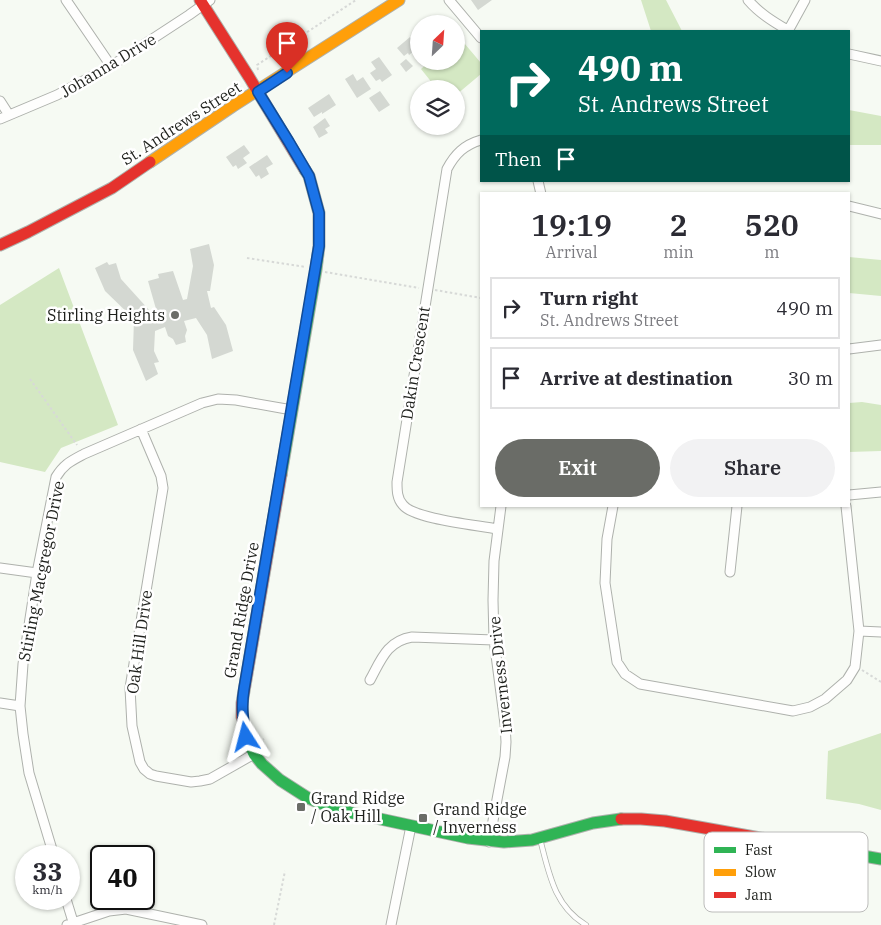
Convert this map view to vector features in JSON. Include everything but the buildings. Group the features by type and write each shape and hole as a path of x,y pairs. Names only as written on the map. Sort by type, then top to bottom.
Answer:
{"street":[{"path":"66,0 111,66"},
{"name":"St. Andrews Street","path":"0,245 112,188 233,106 258,92 399,0"},
{"path":"449,0 480,37"},
{"path":"748,0 757,10 787,30"},
{"path":"790,30 805,0"},
{"name":"Johanna Drive","path":"0,119 57,95 111,66 204,2"},
{"name":"Grand Ridge Drive","path":"204,2 309,176 319,213 319,246 242,703 242,718 246,737 254,754 280,780 320,804 334,809 489,842 524,841 598,821 620,818 643,818 726,832"},
{"path":"850,54 881,61"},
{"path":"0,101 9,115"},
{"name":"Dakin Crescent","path":"480,140 462,149 453,158 447,169 396,482 397,493 402,505 413,512 497,529"},
{"path":"850,206 881,214"},
{"path":"850,349 881,345"},
{"name":"Stirling Macgregor Drive","path":"51,845 29,773 20,706 23,664 37,573 56,478 62,468 84,454 202,403 218,400 236,400 292,410"},
{"name":"Oak Hill Drive","path":"141,429 161,476 163,488 130,688 132,726 140,762 150,774 191,782 210,779 254,754"},
{"path":"850,495 881,492"},
{"name":"Inverness Drive","path":"489,842 505,758 506,742 494,640 494,561 501,507"},
{"path":"613,507 608,539 605,583 616,662 625,674 640,684 793,712 810,707 826,699 847,680 855,666 859,631 846,507"},
{"path":"730,572 737,507"},
{"path":"0,568 37,573"},
{"path":"859,631 881,632"},
{"path":"370,680 386,651 402,638 494,640"},
{"path":"0,704 20,706"},
{"path":"391,925 411,826"},
{"name":"Grand Ridge Drive","path":"868,857 881,859"},
{"path":"68,910 71,924 109,911 126,909 202,925"}],"lane":[{"path":"539,838 552,884 560,901 572,915 586,925"}],"path":[{"path":"257,65 356,0"},
{"path":"247,258 308,267"},
{"path":"323,272 422,288"},
{"path":"433,290 480,298"},
{"path":"30,380 77,445"},
{"path":"855,666 881,682"},
{"path":"274,925 285,871"}],"green space":[{"path":"641,0 666,0 681,30 651,30"},
{"path":"465,44 480,62 480,75 465,87 465,80 430,80 422,70 465,70"},
{"path":"850,110 881,116 881,145 850,145"},
{"path":"850,257 881,260 881,296 850,293"},
{"path":"59,268 118,425 61,448 45,472 0,462 0,305"},
{"path":"862,402 881,405 881,451 850,452 850,403"},
{"path":"881,733 881,810 859,804 826,799 828,751"}],"traffic: fast":[{"path":"281,475 319,246 319,213 309,176 305,170"},
{"path":"244,725 246,737 254,754 262,764 280,780 308,798 334,809 468,838 504,842 532,840 593,823 621,819"},
{"path":"868,857 881,859"}],"traffic: slow":[{"path":"150,162 233,106 399,0"}],"traffic: jam":[{"path":"200,0 305,170"},
{"path":"0,245 112,188 150,162"},
{"path":"244,725 242,703 281,475"},
{"path":"621,819 665,821 727,832"}],"place":[{"name":"Stirling Heights","path":"175,315"},
{"name":"Grand Ridge / Oak Hill","path":"301,807"},
{"name":"Grand Ridge / Inverness","path":"423,818"}],"route":[{"path":"246,737 242,718 244,689 316,270 320,230 319,213 309,176 258,92 287,73"}]}
